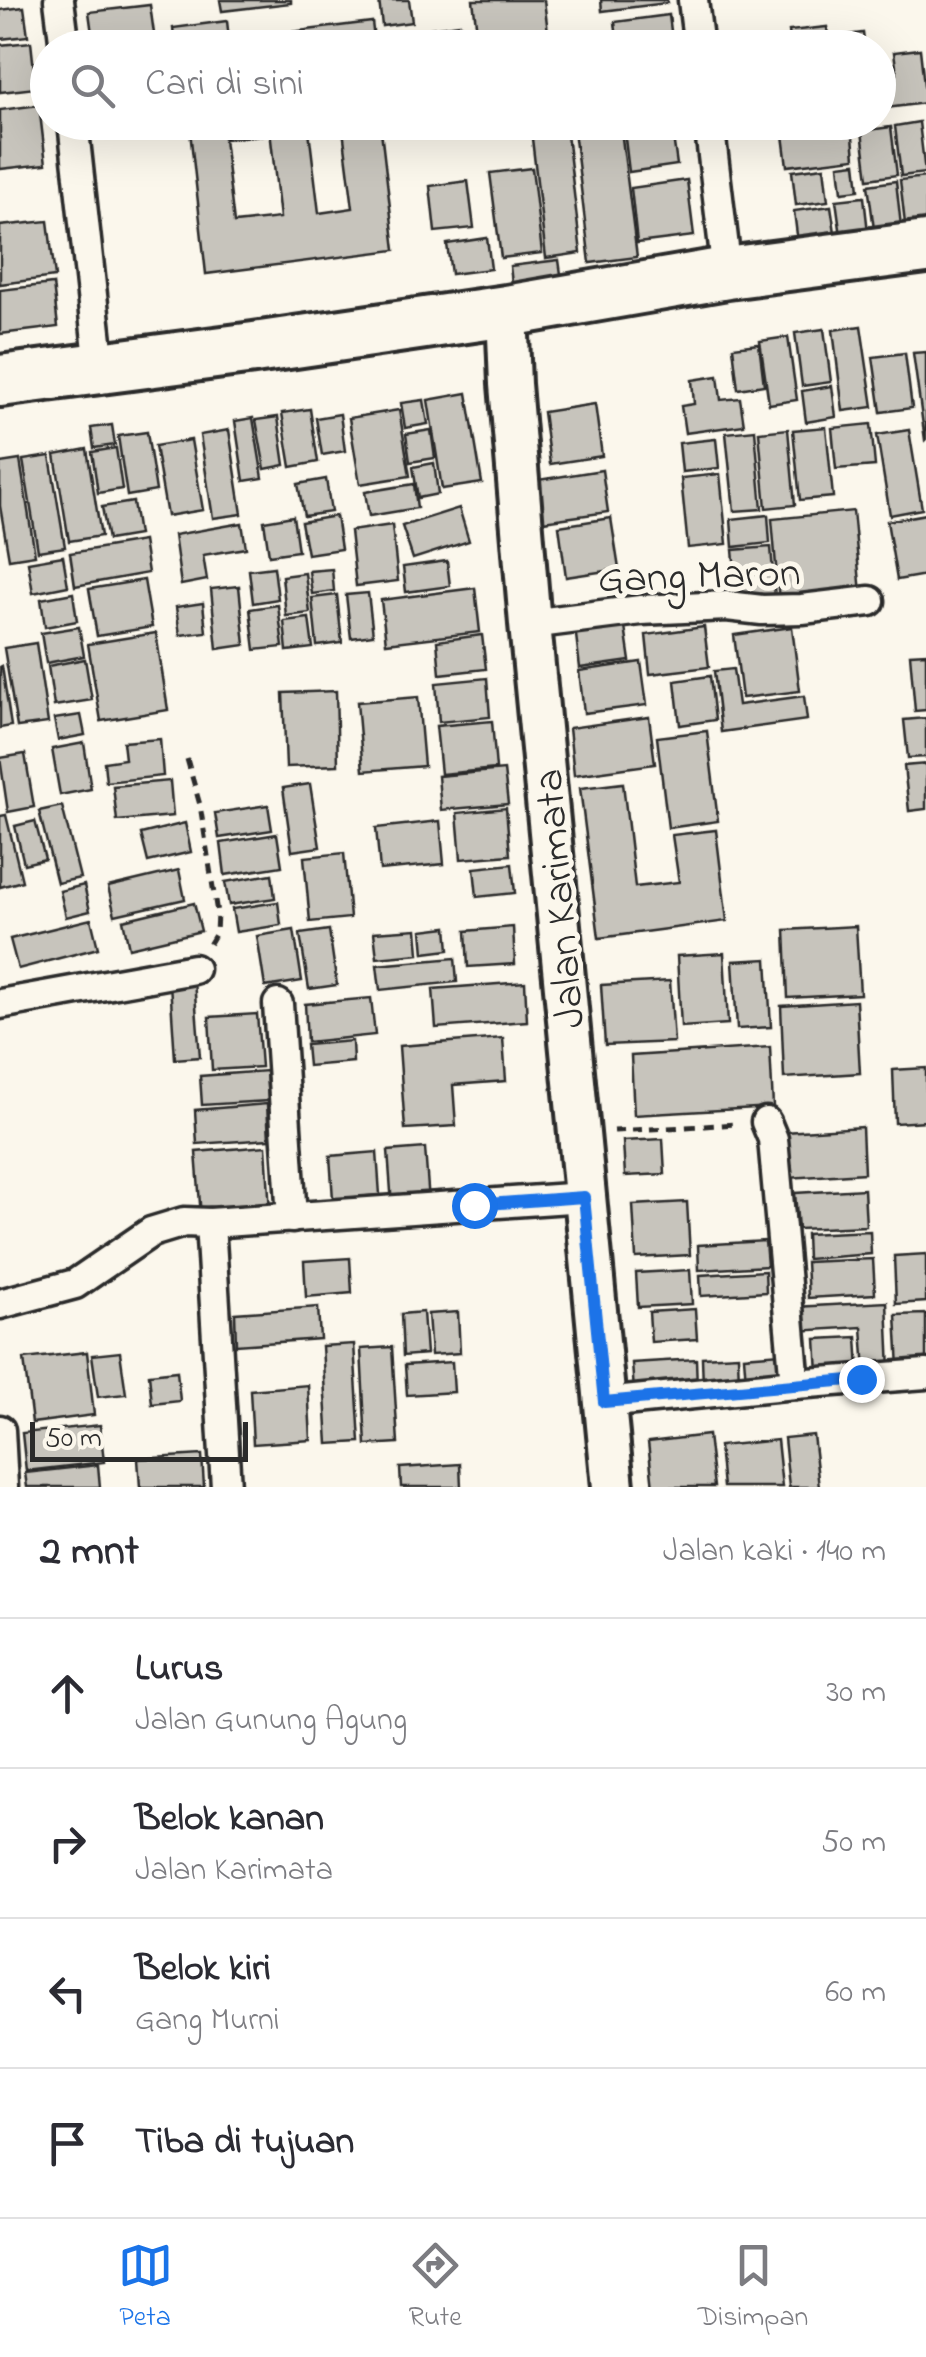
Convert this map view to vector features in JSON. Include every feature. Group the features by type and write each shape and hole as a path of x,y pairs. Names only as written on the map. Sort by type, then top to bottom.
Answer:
{"highway":[{"path":"0,381 507,311 728,273 926,247"}],"main road":[{"name":"Jalan Karimata","path":"507,311 530,624 613,1487"}],"street":[{"path":"60,0 63,30"},
{"path":"693,0 697,30"},
{"path":"75,140 100,368"},
{"path":"710,140 728,273"},
{"name":"Gang Maron","path":"530,624 641,610 727,606 802,609 870,601"},
{"path":"0,1004 194,969"},
{"path":"278,1004 292,1218"},
{"path":"766,1122 772,1139 795,1384"},
{"path":"0,1304 76,1284 151,1232 184,1222 210,1224 584,1197"},
{"path":"210,1224 226,1487"},
{"path":"604,1402 926,1374"},
{"path":"0,1430 3,1487"}],"path":[{"path":"187,759 200,805 218,913 216,933 194,969"},
{"path":"578,1133 766,1122"}],"building":[{"path":"220,0 291,0 291,3 222,11"},
{"path":"379,0 409,0 412,22 382,26"},
{"path":"473,0 544,0 548,30 477,30"},
{"path":"601,0 667,0 667,3 602,11"},
{"path":"150,5 153,30 92,30 89,12"},
{"path":"24,7 28,36 0,39 0,10"},
{"path":"669,15 671,30 616,30 615,22"},
{"path":"227,21 228,30 173,30"},
{"path":"372,22 373,30 307,30"},
{"path":"460,24 461,30 417,30"},
{"path":"30,42 30,89 0,92 0,45"},
{"path":"920,49 926,103 896,107 896,52"},
{"path":"30,106 30,140 43,140 46,164 0,169 0,110"},
{"path":"919,122 925,173 901,176 896,126"},
{"path":"191,140 224,140 234,223 280,218 271,140 310,140 319,213 353,208 344,140 382,140 395,250 206,274"},
{"path":"532,140 568,140 581,253 546,258"},
{"path":"575,140 622,140 637,257 590,263"},
{"path":"625,140 674,140 677,165 629,172"},
{"path":"784,140 853,140 855,158 787,166"},
{"path":"863,140 893,140 897,175 868,179"},
{"path":"856,163 859,190 842,192 839,165"},
{"path":"824,167 828,201 796,205 792,171"},
{"path":"532,168 542,253 501,258 490,173"},
{"path":"926,177 926,222 905,224 900,180"},
{"path":"687,180 694,236 637,243 631,188"},
{"path":"468,181 474,228 435,232 430,186"},
{"path":"896,181 901,226 874,229 868,185"},
{"path":"864,197 868,232 841,236 836,200"},
{"path":"831,206 836,239 798,243 794,211"},
{"path":"48,221 55,277 0,284 0,226"},
{"path":"487,238 491,269 451,274 447,244"},
{"path":"559,260 564,295 514,301 510,266"},
{"path":"53,284 58,327 0,334 0,290"},
{"path":"861,326 873,407 843,411 833,330"},
{"path":"824,329 831,382 802,386 795,333"},
{"path":"788,337 797,400 769,404 760,341"},
{"path":"759,344 764,385 738,389 733,347"},
{"path":"926,352 926,439 925,440 913,353"},
{"path":"905,353 912,408 881,412 873,357"},
{"path":"718,376 721,400 740,398 744,425 685,433 681,406 694,404 692,380"},
{"path":"832,386 836,417 806,422 802,391"},
{"path":"467,393 482,483 442,489 428,400"},
{"path":"424,400 428,424 405,428 401,403"},
{"path":"595,404 602,456 550,464 543,412"},
{"path":"310,409 318,462 291,467 282,413"},
{"path":"399,410 410,476 360,484 349,418"},
{"path":"340,414 345,451 322,455 316,418"},
{"path":"278,417 285,465 265,469 256,420"},
{"path":"253,418 263,478 244,481 235,421"},
{"path":"871,424 875,466 836,469 832,428"},
{"path":"112,425 115,445 94,448 91,428"},
{"path":"826,427 833,497 800,500 793,430"},
{"path":"788,429 795,505 766,508 759,432"},
{"path":"229,430 242,514 213,518 200,435"},
{"path":"431,430 435,458 410,462 406,434"},
{"path":"755,430 762,509 734,511 726,433"},
{"path":"909,430 922,509 890,515 877,435"},
{"path":"147,432 156,491 127,496 118,436"},
{"path":"716,439 719,468 682,472 679,443"},
{"path":"191,440 203,510 167,516 155,446"},
{"path":"116,448 122,489 98,493 92,452"},
{"path":"87,449 101,536 69,541 55,455"},
{"path":"50,456 65,547 38,551 23,460"},
{"path":"20,460 35,555 9,559 0,506 0,463"},
{"path":"434,463 438,494 418,498 413,467"},
{"path":"602,470 608,512 543,521 538,480"},
{"path":"720,474 727,544 688,548 681,478"},
{"path":"326,479 331,512 304,516 298,484"},
{"path":"414,484 417,508 369,516 365,492"},
{"path":"133,502 138,535 108,540 102,507"},
{"path":"459,508 469,541 413,559 402,526"},
{"path":"853,511 861,593 779,601 772,519"},
{"path":"926,514 926,575 897,580 887,521"},
{"path":"768,515 770,543 733,547 731,519"},
{"path":"293,516 298,551 269,555 264,521"},
{"path":"336,516 341,549 307,554 301,522"},
{"path":"611,518 619,569 566,577 559,526"},
{"path":"242,523 246,548 203,555 207,580 181,585 174,535"},
{"path":"392,525 398,581 356,586 350,531"},
{"path":"143,541 148,573 75,586 70,553"},
{"path":"771,547 775,598 738,602 733,550"},
{"path":"63,556 68,586 33,593 28,562"},
{"path":"447,561 450,586 406,592 403,567"},
{"path":"274,567 278,599 253,603 249,570"},
{"path":"332,569 334,591 312,594 309,571"},
{"path":"305,573 310,613 286,616 282,576"},
{"path":"144,580 152,627 97,636 89,589"},
{"path":"239,586 245,645 217,649 211,589"},
{"path":"475,588 480,632 386,643 381,600"},
{"path":"73,593 77,621 45,627 41,599"},
{"path":"368,593 373,635 351,638 346,595"},
{"path":"337,595 342,643 317,646 312,598"},
{"path":"203,603 206,632 180,635 176,607"},
{"path":"278,605 283,647 255,650 250,609"},
{"path":"309,618 313,648 287,651 284,621"},
{"path":"624,620 630,661 580,668 575,627"},
{"path":"79,627 84,656 46,663 41,633"},
{"path":"704,627 709,667 650,674 646,635"},
{"path":"792,627 800,691 742,698 734,635"},
{"path":"156,633 168,710 101,721 88,644"},
{"path":"482,635 486,669 440,674 437,641"},
{"path":"36,643 48,723 17,727 4,648"},
{"path":"926,653 926,710 915,711 910,654"},
{"path":"85,659 92,700 54,706 48,666"},
{"path":"641,662 647,705 584,713 579,671"},
{"path":"0,667 11,726 0,728"},
{"path":"733,669 738,705 804,696 807,720 721,732 714,671"},
{"path":"710,676 715,720 680,725 675,681"},
{"path":"487,678 490,717 439,722 436,683"},
{"path":"336,691 338,765 286,767 283,693"},
{"path":"418,697 424,766 363,771 357,702"},
{"path":"81,715 85,735 58,740 54,719"},
{"path":"649,717 655,764 574,775 569,728"},
{"path":"926,718 926,757 908,758 904,720"},
{"path":"492,721 496,769 441,774 436,726"},
{"path":"707,731 718,821 668,828 657,737"},
{"path":"160,739 163,776 106,782 104,762 125,759 123,742"},
{"path":"84,743 91,789 60,795 52,749"},
{"path":"25,754 34,807 8,812 0,758"},
{"path":"926,764 926,809 909,811 904,766"},
{"path":"504,770 508,804 441,810 438,776"},
{"path":"170,781 173,816 117,821 113,786"},
{"path":"623,783 635,887 679,882 672,835 716,830 727,921 599,938 580,788"},
{"path":"310,784 320,847 292,851 283,788"},
{"path":"268,805 272,830 219,838 215,813"},
{"path":"62,806 80,878 57,883 39,811"},
{"path":"506,808 510,855 461,859 457,813"},
{"path":"6,815 22,881 0,887 0,816"},
{"path":"35,821 45,859 24,864 15,826"},
{"path":"440,821 444,864 380,870 376,828"},
{"path":"185,823 191,852 148,862 141,834"},
{"path":"277,834 282,866 225,875 221,843"},
{"path":"344,853 350,918 310,922 304,857"},
{"path":"512,864 515,893 477,897 474,868"},
{"path":"179,870 185,899 115,915 108,887"},
{"path":"272,874 275,898 229,905 225,882"},
{"path":"84,885 90,911 66,917 60,891"},
{"path":"278,902 281,925 236,932 232,909"},
{"path":"194,903 201,931 129,948 123,920"},
{"path":"91,919 98,948 18,969 10,939"},
{"path":"856,926 860,994 788,998 785,930"},
{"path":"447,927 449,950 424,953 422,930"},
{"path":"513,927 515,964 468,967 466,931"},
{"path":"417,929 419,954 377,958 374,932"},
{"path":"294,930 302,981 265,987 257,936"},
{"path":"329,930 337,985 309,989 300,934"},
{"path":"724,953 728,1024 681,1027 677,956"},
{"path":"455,958 457,982 380,990 377,965"},
{"path":"767,959 771,1027 737,1029 733,961"},
{"path":"194,981 200,1057 175,1059 170,983"},
{"path":"670,981 674,1042 605,1045 601,985"},
{"path":"525,982 527,1021 436,1028 433,989"},
{"path":"371,998 375,1035 307,1042 305,1004"},
{"path":"856,1001 860,1073 784,1078 781,1006"},
{"path":"257,1014 261,1067 212,1070 209,1017"},
{"path":"503,1038 506,1081 453,1085 456,1126 405,1129 399,1046"},
{"path":"352,1041 353,1062 308,1066 306,1045"},
{"path":"770,1047 773,1107 634,1115 631,1056"},
{"path":"926,1068 926,1121 895,1123 893,1070"},
{"path":"266,1071 268,1101 202,1105 200,1076"},
{"path":"267,1104 269,1139 197,1144 195,1110"},
{"path":"862,1127 864,1173 788,1178 785,1132"},
{"path":"663,1139 665,1174 625,1176 623,1141"},
{"path":"266,1146 270,1212 201,1217 196,1152"},
{"path":"425,1148 429,1202 392,1205 388,1151"},
{"path":"377,1152 380,1195 333,1199 330,1156"},
{"path":"864,1189 866,1226 798,1229 795,1193"},
{"path":"687,1202 690,1255 636,1258 633,1205"},
{"path":"870,1231 871,1254 807,1259 806,1234"},
{"path":"765,1241 767,1266 699,1270 698,1245"},
{"path":"926,1254 926,1302 896,1304 894,1256"},
{"path":"350,1258 352,1293 306,1297 304,1261"},
{"path":"873,1259 875,1294 808,1298 806,1262"},
{"path":"690,1270 692,1304 638,1307 636,1273"},
{"path":"765,1271 766,1292 701,1296 700,1275"},
{"path":"887,1302 890,1371 865,1372 862,1327 796,1331 795,1307"},
{"path":"318,1307 320,1339 236,1345 235,1313"},
{"path":"695,1309 697,1339 651,1342 649,1312"},
{"path":"423,1312 426,1354 403,1356 401,1314"},
{"path":"458,1312 460,1353 431,1355 428,1314"},
{"path":"926,1314 926,1366 899,1368 896,1315"},
{"path":"857,1337 859,1371 818,1373 816,1339"},
{"path":"354,1344 360,1442 328,1444 322,1346"},
{"path":"392,1347 398,1443 366,1445 361,1349"},
{"path":"87,1352 94,1415 32,1423 24,1359"},
{"path":"120,1352 126,1394 98,1397 92,1355"},
{"path":"780,1353 782,1380 746,1382 744,1356"},
{"path":"738,1355 739,1384 703,1387 702,1357"},
{"path":"696,1359 697,1387 634,1391 632,1363"},
{"path":"452,1362 454,1392 407,1395 405,1365"},
{"path":"177,1371 180,1401 152,1404 149,1374"},
{"path":"308,1385 311,1440 253,1444 250,1390"},
{"path":"100,1425 104,1462 26,1471 22,1433"},
{"path":"708,1435 714,1487 653,1487 648,1442"},
{"path":"813,1435 819,1487 789,1487 784,1438"},
{"path":"777,1440 782,1487 723,1487 719,1446"},
{"path":"202,1455 204,1487 140,1487 138,1459"},
{"path":"460,1464 461,1487 401,1487 400,1468"},
{"path":"98,1465 100,1487 27,1487 25,1473"}],"route":[{"path":"474,1205 584,1197 604,1402 861,1379"}]}
